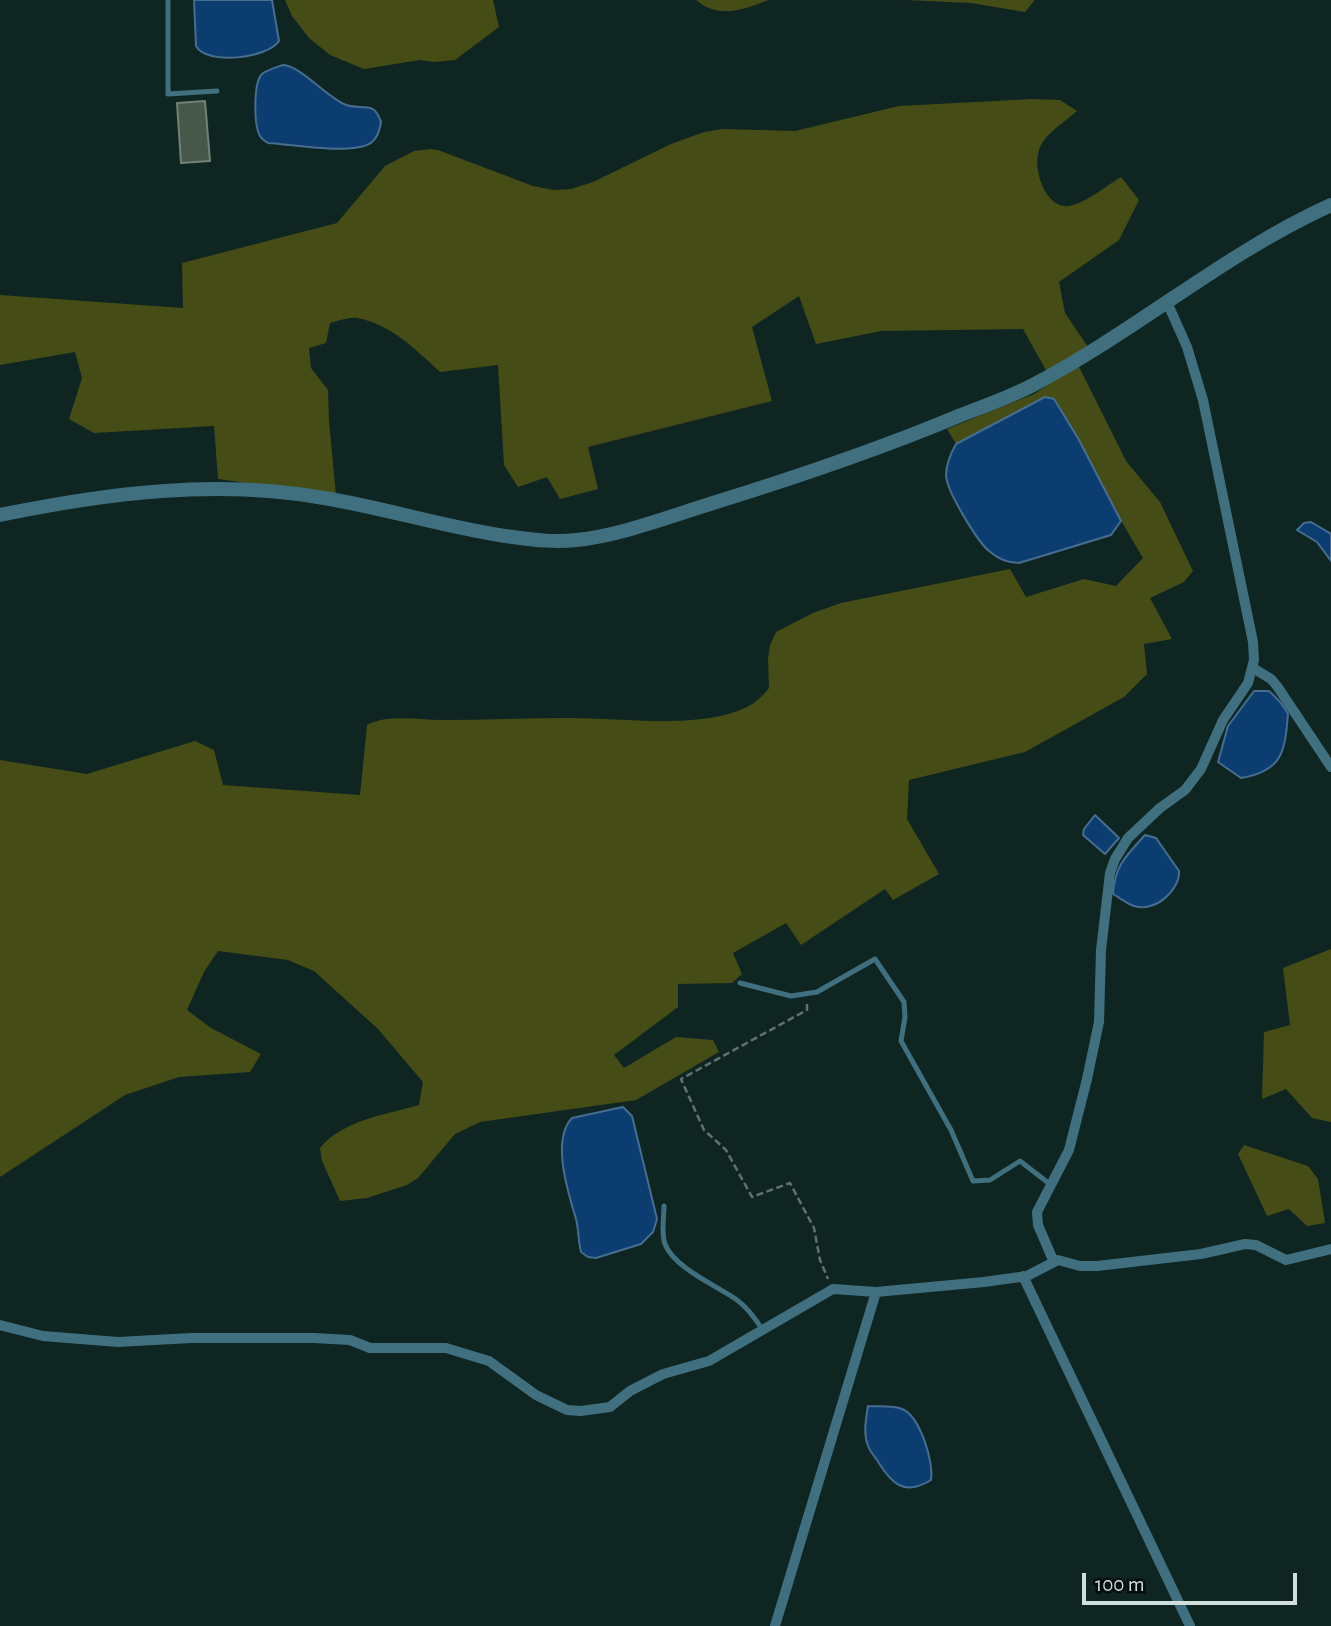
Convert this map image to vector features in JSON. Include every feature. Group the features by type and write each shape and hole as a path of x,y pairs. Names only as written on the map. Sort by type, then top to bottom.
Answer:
{"street":[{"path":"0,515 108,495 186,489 258,490 328,498 414,519 500,535 552,541 593,538 756,490 948,421 1032,386 1296,223 1331,205"},
{"path":"1053,1261 1037,1219 1040,1204 1052,1186 1074,1133 1099,1022 1101,950 1107,886 1115,859 1128,838 1194,780 1223,720 1248,683 1253,668 1253,642 1203,400 1187,347 1167,302"},
{"path":"1253,668 1277,686 1331,767"},
{"path":"0,1325 43,1336 118,1342 191,1338 314,1338 350,1340 370,1348 446,1348 489,1361 536,1395 567,1410 581,1411 610,1407 630,1391 663,1374 709,1361 833,1289 876,1292 984,1282 1023,1276 1058,1259 1080,1266 1097,1266 1201,1254 1245,1244 1256,1245 1286,1260 1331,1249"},
{"path":"1023,1276 1190,1626"},
{"path":"775,1626 876,1292"}],"lane":[{"path":"168,0 168,94 217,91"},
{"path":"740,984 791,996 817,992 875,959 904,1002 905,1017 901,1041 951,1130 973,1181 990,1180 1020,1161 1052,1186"},
{"path":"664,1206 664,1243 671,1254 749,1310 762,1329"}],"path":[{"path":"809,993 807,1010 681,1079 704,1130 726,1150 752,1198 790,1183 814,1228 820,1260 833,1289"}],"green space":[{"path":"285,0 493,0 499,27 455,60 420,60 364,69 330,55 309,38 292,16"},
{"path":"696,0 768,0 750,7 722,11 704,6"},
{"path":"906,0 1034,1 1025,12 971,3"},
{"path":"1060,100 1077,111 1050,134 1039,150 1037,158 1040,179 1049,197 1064,206 1073,205 1121,177 1139,200 1119,240 1059,282 1065,313 1088,347 1047,372 1023,329 881,331 816,344 799,296 752,327 772,401 588,447 598,489 560,499 547,477 518,487 504,465 498,365 440,372 392,332 357,318 330,323 326,343 309,348 311,368 328,390 336,495 218,479 214,426 94,433 69,419 82,378 75,352 0,365 0,295 183,308 182,263 337,223 385,166 414,151 438,150 533,186 554,190 571,189 593,182 671,144 704,132 722,129 795,131 899,106"},
{"path":"1078,365 1126,461 1160,502 1193,571 1184,582 1150,598 1172,639 1144,644 1147,674 1124,697 1025,752 909,780 907,819 939,874 893,900 885,889 801,945 786,923 733,953 742,974 732,983 678,984 678,1007 614,1055 624,1068 676,1037 713,1040 719,1052 636,1100 480,1122 455,1134 418,1178 407,1185 367,1198 340,1201 322,1161 320,1148 340,1131 352,1125 419,1105 423,1082 378,1029 314,971 288,960 218,951 204,972 187,1010 211,1028 261,1054 250,1072 179,1077 125,1095 0,1177 0,760 87,774 195,741 214,750 223,785 360,795 367,725 375,722 403,718 674,721 716,717 750,705 769,688 768,659 776,632 813,613 841,603 1010,569 1026,597 1084,579 1116,586 1143,558 1054,399 1045,397 956,444 947,429 1034,394"},
{"path":"1331,949 1331,1122 1312,1118 1286,1089 1262,1099 1264,1032 1290,1025 1283,968"},
{"path":"1244,1145 1308,1166 1318,1179 1325,1223 1307,1226 1289,1209 1267,1216 1238,1154"}],"water":[{"path":"194,0 272,0 279,41 263,52 238,57 224,58 202,52 196,46"},
{"path":"283,65 305,75 344,104 374,110 381,122 374,140 364,146 338,149 268,143 262,139 258,131 255,105 257,86 262,74"},
{"path":"1045,397 1054,399 1079,440 1121,521 1111,535 1019,563 1011,562 989,551 970,527 947,482 947,467 956,444"},
{"path":"1311,522 1331,534 1331,561 1317,542 1297,530 1304,523"},
{"path":"1254,691 1269,691 1284,707 1288,714 1285,739 1283,749 1274,764 1255,775 1241,778 1218,762 1228,726"},
{"path":"1095,815 1119,838 1105,854 1083,835 1084,829"},
{"path":"1145,835 1156,838 1179,871 1175,886 1164,899 1142,907 1131,905 1113,894 1119,868"},
{"path":"623,1107 632,1116 657,1219 653,1232 641,1244 596,1258 588,1257 580,1248 577,1223 563,1167 563,1139 572,1118"},
{"path":"868,1406 894,1407 909,1413 924,1440 930,1462 931,1480 913,1487 899,1485 893,1481 866,1441"}],"building":[{"path":"205,101 210,161 181,163 177,103"}]}
